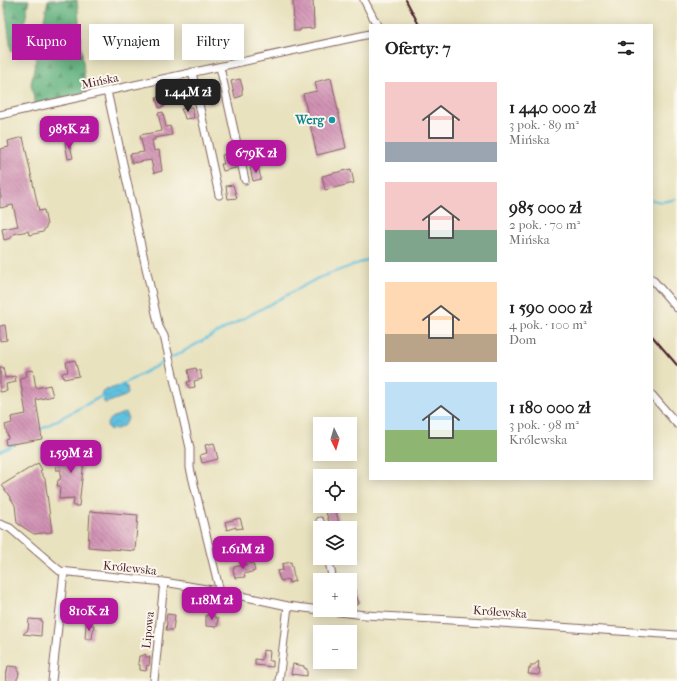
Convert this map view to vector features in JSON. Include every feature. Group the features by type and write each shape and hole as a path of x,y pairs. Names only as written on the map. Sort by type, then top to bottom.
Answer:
{"street":[{"path":"364,0 376,24"},
{"name":"Mińska","path":"0,115 369,34"},
{"path":"220,67 245,180"},
{"path":"192,72 219,195"},
{"path":"107,91 159,327 164,336 190,448 190,468 220,592"},
{"path":"653,280 677,308"},
{"path":"653,396 677,424"},
{"name":"Królewska","path":"0,524 10,528 60,571 164,582 288,606 313,609"},
{"path":"52,681 64,572"},
{"name":"Lipowa","path":"154,681 164,582"},
{"path":"279,681 288,606"},
{"name":"Królewska","path":"357,614 677,635"}],"green space":[{"path":"4,0 29,0 24,24 12,24 11,50"},
{"path":"48,0 77,0 79,24 43,24"},
{"path":"81,41 86,93 35,104 31,84 36,60 81,60"}],"water":[{"path":"123,385 127,387 128,394 106,403 104,402 101,395 102,392"},
{"path":"124,413 128,416 126,423 119,428 109,429 107,423 114,417"}],"building":[{"path":"293,0 313,0 314,28 294,31"},
{"path":"331,78 346,148 317,155 303,94 317,91 315,82"},
{"path":"240,79 243,89 242,96 235,98 231,81"},
{"path":"211,86 212,89 215,88 216,90 216,102 208,104 203,88"},
{"path":"166,96 168,103 159,108 156,98"},
{"path":"192,107 194,118 185,119 181,109"},
{"path":"163,112 166,127 170,126 172,135 154,138 155,140 152,140 154,151 159,150 162,171 154,173 151,160 132,163 130,154 144,152 140,135 162,131 158,113"},
{"path":"55,123 55,125 59,124 61,134 47,137 45,127"},
{"path":"23,137 39,211 44,210 47,225 43,232 29,235 28,231 13,234 11,238 4,240 2,229 18,226 13,205 0,208 0,149 9,147 8,141"},
{"path":"69,141 73,158 68,159 65,142"},
{"path":"231,153 231,158 234,159 236,168 223,171 221,164 224,164 222,155"},
{"path":"258,166 261,179 253,181 250,168"},
{"path":"351,169 354,183 325,190 322,176"},
{"path":"233,185 237,198 228,199 226,186"},
{"path":"5,325 7,340 0,341 0,326"},
{"path":"75,360 79,376 64,379 62,373 68,372 66,362"},
{"path":"0,367 3,367 5,378 15,376 16,382 6,384 7,391 0,392"},
{"path":"196,368 197,371 200,370 202,379 194,381 195,387 189,388 187,382 190,381 188,370"},
{"path":"33,370 36,388 50,385 53,396 36,400 42,439 6,445 5,439 8,438 5,425 12,423 11,417 26,414 20,378 27,376 26,371"},
{"path":"214,443 218,459 202,463 200,455 207,453 205,445"},
{"path":"58,450 79,452 79,450 85,451 79,506 73,506 74,498 59,499 60,486 57,486 58,480 60,480 61,470 56,470"},
{"path":"38,463 42,470 40,471 45,479 52,532 34,534 17,523 15,505 2,485"},
{"path":"90,511 138,515 135,551 88,547"},
{"path":"326,513 337,513 338,521 329,521"},
{"path":"240,518 243,528 236,529 236,527 227,530 225,522"},
{"path":"291,562 295,581 289,583 288,579 281,581 277,571 283,570 282,564"},
{"path":"253,563 255,571 244,574 245,577 235,578 233,570 234,567"},
{"path":"167,614 175,615 173,630 166,630"},
{"path":"206,615 215,616 215,618 218,618 217,627 206,626"},
{"path":"29,619 42,620 41,636 23,634 28,630"},
{"path":"86,624 94,625 92,639 85,639"},
{"path":"263,650 270,651 269,661 273,661 273,667 255,665 255,659 262,660"},
{"path":"145,654 146,657 150,657 149,666 147,665 146,671 140,670 140,665 138,664 139,656"},
{"path":"539,661 539,675 528,674 531,665 534,665"},
{"path":"293,664 304,666 304,668 307,669 307,676 291,674"},
{"path":"8,666 18,667 19,672 17,681 6,681"}],"waterway":[{"path":"653,200 662,202 677,199"},
{"path":"171,358 318,278 369,259"},
{"path":"118,387 167,360"},
{"path":"39,430 102,396"},
{"path":"0,451 16,443"}],"railway":[{"path":"406,0 418,24"},
{"path":"653,337 677,365"}],"place":[{"name":"Werg","path":"332,120"}]}
